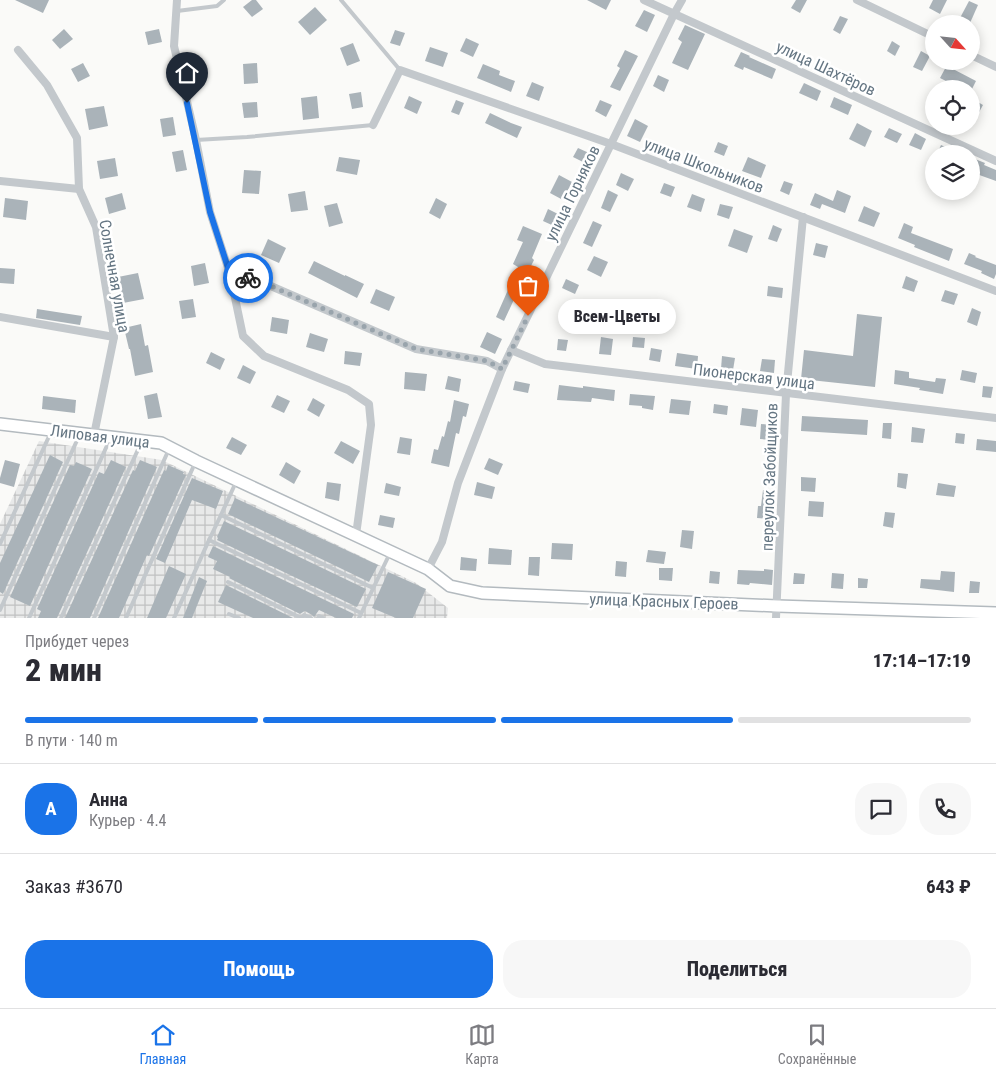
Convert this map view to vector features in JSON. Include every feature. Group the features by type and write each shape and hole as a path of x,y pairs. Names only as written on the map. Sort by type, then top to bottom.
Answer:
{"main road":[{"name":"Липовая улица","path":"0,424 161,443 356,535"},
{"name":"улица Красных Героев","path":"356,535 428,569 450,586 482,593 777,606 996,612"}],"street":[{"path":"177,0 174,46 196,140 210,212 230,274 243,336 264,356 348,390 369,404 370,425 356,535"},
{"name":"улица Шахтёров","path":"644,0 996,161"},
{"name":"улица Горняков","path":"428,569 442,542 458,483 502,369 682,0"},
{"path":"857,0 925,33"},
{"name":"Солнечная улица","path":"18,50 47,85 77,138 79,189 96,227 114,337 94,435"},
{"path":"980,59 996,67"},
{"path":"373,125 400,70"},
{"name":"улица Школьников","path":"400,70 611,144 996,292"},
{"path":"0,181 79,189"},
{"name":"переулок Забойщиков","path":"776,618 786,394 803,218"},
{"path":"230,274 257,280 416,349 487,361 502,369"},
{"path":"0,317 114,337"},
{"name":"Пионерская улица","path":"511,350 544,364 996,418"}],"lane":[{"path":"177,11 217,6 224,0"},
{"path":"341,0 400,70"},
{"path":"196,140 373,125"},
{"path":"0,544 52,430"},
{"path":"0,610 80,434"},
{"path":"29,618 111,437"},
{"path":"61,618 141,441"},
{"path":"94,618 170,447"},
{"path":"126,618 196,461"},
{"path":"174,618 237,480"},
{"path":"221,515 373,588"},
{"path":"209,540 361,613"},
{"path":"359,618 391,551"},
{"path":"228,582 302,618 304,615 311,618"},
{"path":"230,614 239,618"},
{"path":"318,618 320,616 323,618"}],"shaded area":[{"path":"39,441 162,460 416,583 448,608 447,618 0,618 0,524"}],"building":[{"path":"15,0 49,0 43,13"},
{"path":"252,0 256,0 263,9 252,17 243,7"},
{"path":"587,0 611,0 606,10"},
{"path":"796,0 807,0 800,13 791,8"},
{"path":"933,0 947,0 940,14 929,8"},
{"path":"969,1 978,5 974,15 962,15"},
{"path":"315,7 327,20 310,35 298,22"},
{"path":"644,10 655,15 647,32 635,26"},
{"path":"840,16 848,19 840,34 833,30"},
{"path":"685,25 705,34 688,70 672,63 682,42 678,39"},
{"path":"64,29 73,39 60,49 52,40"},
{"path":"159,29 162,42 148,45 145,32"},
{"path":"395,30 405,33 400,46 390,43"},
{"path":"466,38 479,44 473,57 460,51"},
{"path":"892,41 900,46 895,56 887,51"},
{"path":"353,43 360,61 347,66 340,48"},
{"path":"430,47 448,53 443,67 425,61"},
{"path":"625,50 638,56 620,91 610,87 620,68 617,66"},
{"path":"921,51 925,53 925,65 922,71 913,67"},
{"path":"741,52 776,69 772,79 744,67 743,70 734,66"},
{"path":"83,63 90,76 78,82 71,69"},
{"path":"257,63 258,83 244,84 243,64"},
{"path":"483,64 500,71 499,75 515,81 511,92 477,78"},
{"path":"944,70 955,70 974,80 944,80 940,78"},
{"path":"658,75 669,80 664,92 653,86"},
{"path":"532,82 544,87 539,101 526,96"},
{"path":"804,83 821,91 817,101 799,93"},
{"path":"361,92 363,107 352,109 349,94"},
{"path":"317,96 319,118 303,120 301,98"},
{"path":"409,96 422,102 417,114 404,108"},
{"path":"834,97 852,105 848,115 830,107"},
{"path":"456,100 464,103 459,115 451,112"},
{"path":"600,100 612,105 606,117 595,111"},
{"path":"257,102 258,117 244,118 242,103"},
{"path":"104,106 108,126 89,130 85,109"},
{"path":"490,113 522,127 517,138 485,123"},
{"path":"173,117 176,135 163,137 160,119"},
{"path":"635,119 648,126 640,142 627,136"},
{"path":"857,123 872,131 865,147 849,139"},
{"path":"889,128 902,134 897,143 884,137"},
{"path":"915,133 926,139 921,150 909,145"},
{"path":"718,142 728,146 724,156 714,152"},
{"path":"578,148 589,153 585,163 573,157"},
{"path":"183,150 187,170 176,172 172,152"},
{"path":"339,157 360,160 357,175 336,171"},
{"path":"748,157 766,165 761,178 742,171"},
{"path":"115,158 118,176 100,179 97,161"},
{"path":"980,161 985,163 984,165 996,170 996,181 980,175"},
{"path":"244,170 261,171 259,194 242,193"},
{"path":"621,173 634,179 628,191 616,185"},
{"path":"559,175 572,182 563,200 550,193"},
{"path":"784,181 793,184 789,195 780,191"},
{"path":"664,183 675,187 671,197 660,193"},
{"path":"608,190 618,195 610,212 601,208"},
{"path":"837,190 851,196 845,213 822,204 820,209 810,205 815,193 833,201"},
{"path":"305,191 308,210 291,212 288,194"},
{"path":"122,193 126,209 109,214 105,198"},
{"path":"692,194 705,199 701,212 687,207"},
{"path":"5,198 28,201 26,220 3,217"},
{"path":"436,198 447,204 440,219 429,213"},
{"path":"337,203 343,223 329,227 324,206"},
{"path":"720,204 733,207 729,219 717,215"},
{"path":"864,206 880,213 874,227 858,221"},
{"path":"548,209 560,215 554,226 543,221"},
{"path":"593,221 602,225 592,247 583,243"},
{"path":"904,223 913,227 911,233 953,249 949,261 914,247 915,245 898,238"},
{"path":"773,225 782,229 777,242 768,239"},
{"path":"523,226 542,234 532,258 534,260 526,276 529,278 522,295 517,293 504,321 496,317 518,267 513,264 523,242 517,240"},
{"path":"734,229 753,236 747,253 728,246"},
{"path":"268,239 286,248 279,263 261,255"},
{"path":"816,243 828,246 825,258 813,255"},
{"path":"969,253 996,265 994,279 981,273 982,271 964,264"},
{"path":"594,256 608,262 601,277 587,270"},
{"path":"314,261 364,284 357,298 308,273"},
{"path":"205,263 209,283 194,286 191,266"},
{"path":"0,268 15,269 14,284 0,283"},
{"path":"138,273 144,299 123,303 118,277"},
{"path":"906,276 918,281 914,292 902,288"},
{"path":"566,279 579,285 575,294 562,288"},
{"path":"768,286 783,288 782,298 767,296"},
{"path":"376,289 395,297 389,311 370,303"},
{"path":"945,290 958,294 954,305 941,301"},
{"path":"193,299 196,317 182,319 179,301"},
{"path":"972,308 981,312 977,326 967,322"},
{"path":"37,309 82,316 80,325 36,318"},
{"path":"857,314 882,317 875,387 801,379 804,350 853,356"},
{"path":"272,317 289,320 287,334 270,331"},
{"path":"141,324 145,346 148,345 153,372 135,376 124,328"},
{"path":"487,332 502,339 495,354 480,347"},
{"path":"310,333 328,339 324,352 306,347"},
{"path":"601,337 613,339 611,355 599,354"},
{"path":"633,337 645,338 644,348 632,347"},
{"path":"558,339 568,340 566,351 557,350"},
{"path":"651,348 662,350 660,362 649,360"},
{"path":"345,351 362,353 360,366 344,364"},
{"path":"211,352 225,359 220,370 206,363"},
{"path":"677,353 698,356 697,369 675,366"},
{"path":"722,356 735,358 733,370 721,369"},
{"path":"762,359 775,360 774,373 760,371"},
{"path":"243,365 256,372 250,384 237,378"},
{"path":"895,370 909,372 909,378 935,382 936,378 946,379 943,394 894,384"},
{"path":"962,370 977,373 975,383 960,380"},
{"path":"405,372 427,374 425,391 404,389"},
{"path":"448,376 461,379 459,392 445,389"},
{"path":"515,381 530,384 528,393 513,390"},
{"path":"559,385 615,390 614,401 592,398 591,402 557,400"},
{"path":"983,386 993,387 991,398 982,397"},
{"path":"157,393 162,417 148,419 144,396"},
{"path":"630,394 655,396 653,410 642,408 642,406 629,405"},
{"path":"277,395 290,401 284,413 271,407"},
{"path":"43,396 76,400 75,413 42,409"},
{"path":"313,398 325,405 319,417 307,410"},
{"path":"671,399 691,401 689,415 669,413"},
{"path":"454,400 469,404 466,417 463,416 459,434 456,433 449,467 431,463 434,449 438,450 448,421 450,422"},
{"path":"714,404 728,406 727,415 713,413"},
{"path":"742,408 758,410 756,427 740,425"},
{"path":"802,416 868,420 867,435 801,431"},
{"path":"883,423 892,423 891,439 882,438"},
{"path":"761,424 772,425 771,440 760,439"},
{"path":"912,427 925,429 923,443 911,442"},
{"path":"956,433 965,434 964,444 955,443"},
{"path":"232,437 247,445 241,455 226,448"},
{"path":"400,437 412,439 410,455 397,453"},
{"path":"977,439 996,441 996,452 976,450"},
{"path":"341,441 360,451 353,464 334,453"},
{"path":"50,455 63,462 3,594 0,592 0,563"},
{"path":"489,458 503,464 498,475 484,469"},
{"path":"5,460 20,464 14,487 0,483"},
{"path":"111,460 126,467 57,618 38,618 41,611 37,609 99,472 104,474"},
{"path":"140,460 157,467 90,618 65,618 133,470 135,471"},
{"path":"76,462 92,469 30,606 10,597 70,465 74,466"},
{"path":"286,462 301,471 294,484 279,475"},
{"path":"168,465 184,472 183,474 186,475 149,556 147,555 119,618 98,618 164,470 166,471"},
{"path":"898,473 908,474 906,489 897,487"},
{"path":"801,477 816,478 815,492 801,491"},
{"path":"192,478 223,491 216,509 192,500 165,563 156,559"},
{"path":"327,482 341,484 339,501 325,498"},
{"path":"477,482 495,487 492,499 474,495"},
{"path":"386,483 401,487 399,496 384,493"},
{"path":"938,483 956,486 954,497 936,495"},
{"path":"763,490 776,491 771,519 757,518 758,506 761,506"},
{"path":"235,498 378,565 369,582 228,514"},
{"path":"809,501 824,502 823,517 808,516"},
{"path":"885,512 895,513 893,528 883,526"},
{"path":"380,515 395,518 393,528 378,525"},
{"path":"224,521 366,589 357,607 217,540"},
{"path":"682,530 694,531 692,549 680,547"},
{"path":"552,543 573,544 572,560 551,559"},
{"path":"213,546 354,614 352,618 336,618 319,610 314,617 305,611 300,614 229,578 213,569 217,561 208,557"},
{"path":"489,548 512,550 511,565 488,564"},
{"path":"648,550 666,552 664,564 646,562"},
{"path":"461,557 477,559 476,571 460,570"},
{"path":"529,557 540,557 539,576 528,575"},
{"path":"616,561 627,562 626,577 615,576"},
{"path":"169,566 186,574 166,618 147,618"},
{"path":"659,568 673,568 672,581 659,580"},
{"path":"764,569 773,570 772,585 737,584 738,570 764,571"},
{"path":"710,571 720,572 719,584 709,583"},
{"path":"941,571 955,572 954,592 920,588 921,579 940,580"},
{"path":"388,572 426,589 413,618 396,618 372,608"},
{"path":"794,573 805,574 804,584 793,584"},
{"path":"832,573 844,574 843,589 831,588"},
{"path":"199,577 207,581 192,618 183,618"},
{"path":"858,578 868,579 867,588 858,588"},
{"path":"970,581 980,582 979,593 969,593"},
{"path":"226,585 293,618 253,618 218,602"}],"way so far":[{"path":"248,278 257,280 416,349 487,361 502,369 528,316"}],"place":[{"name":"Всем-Цветы","path":"528,316"}],"route":[{"path":"187,103 210,212 230,274 248,278"}]}
